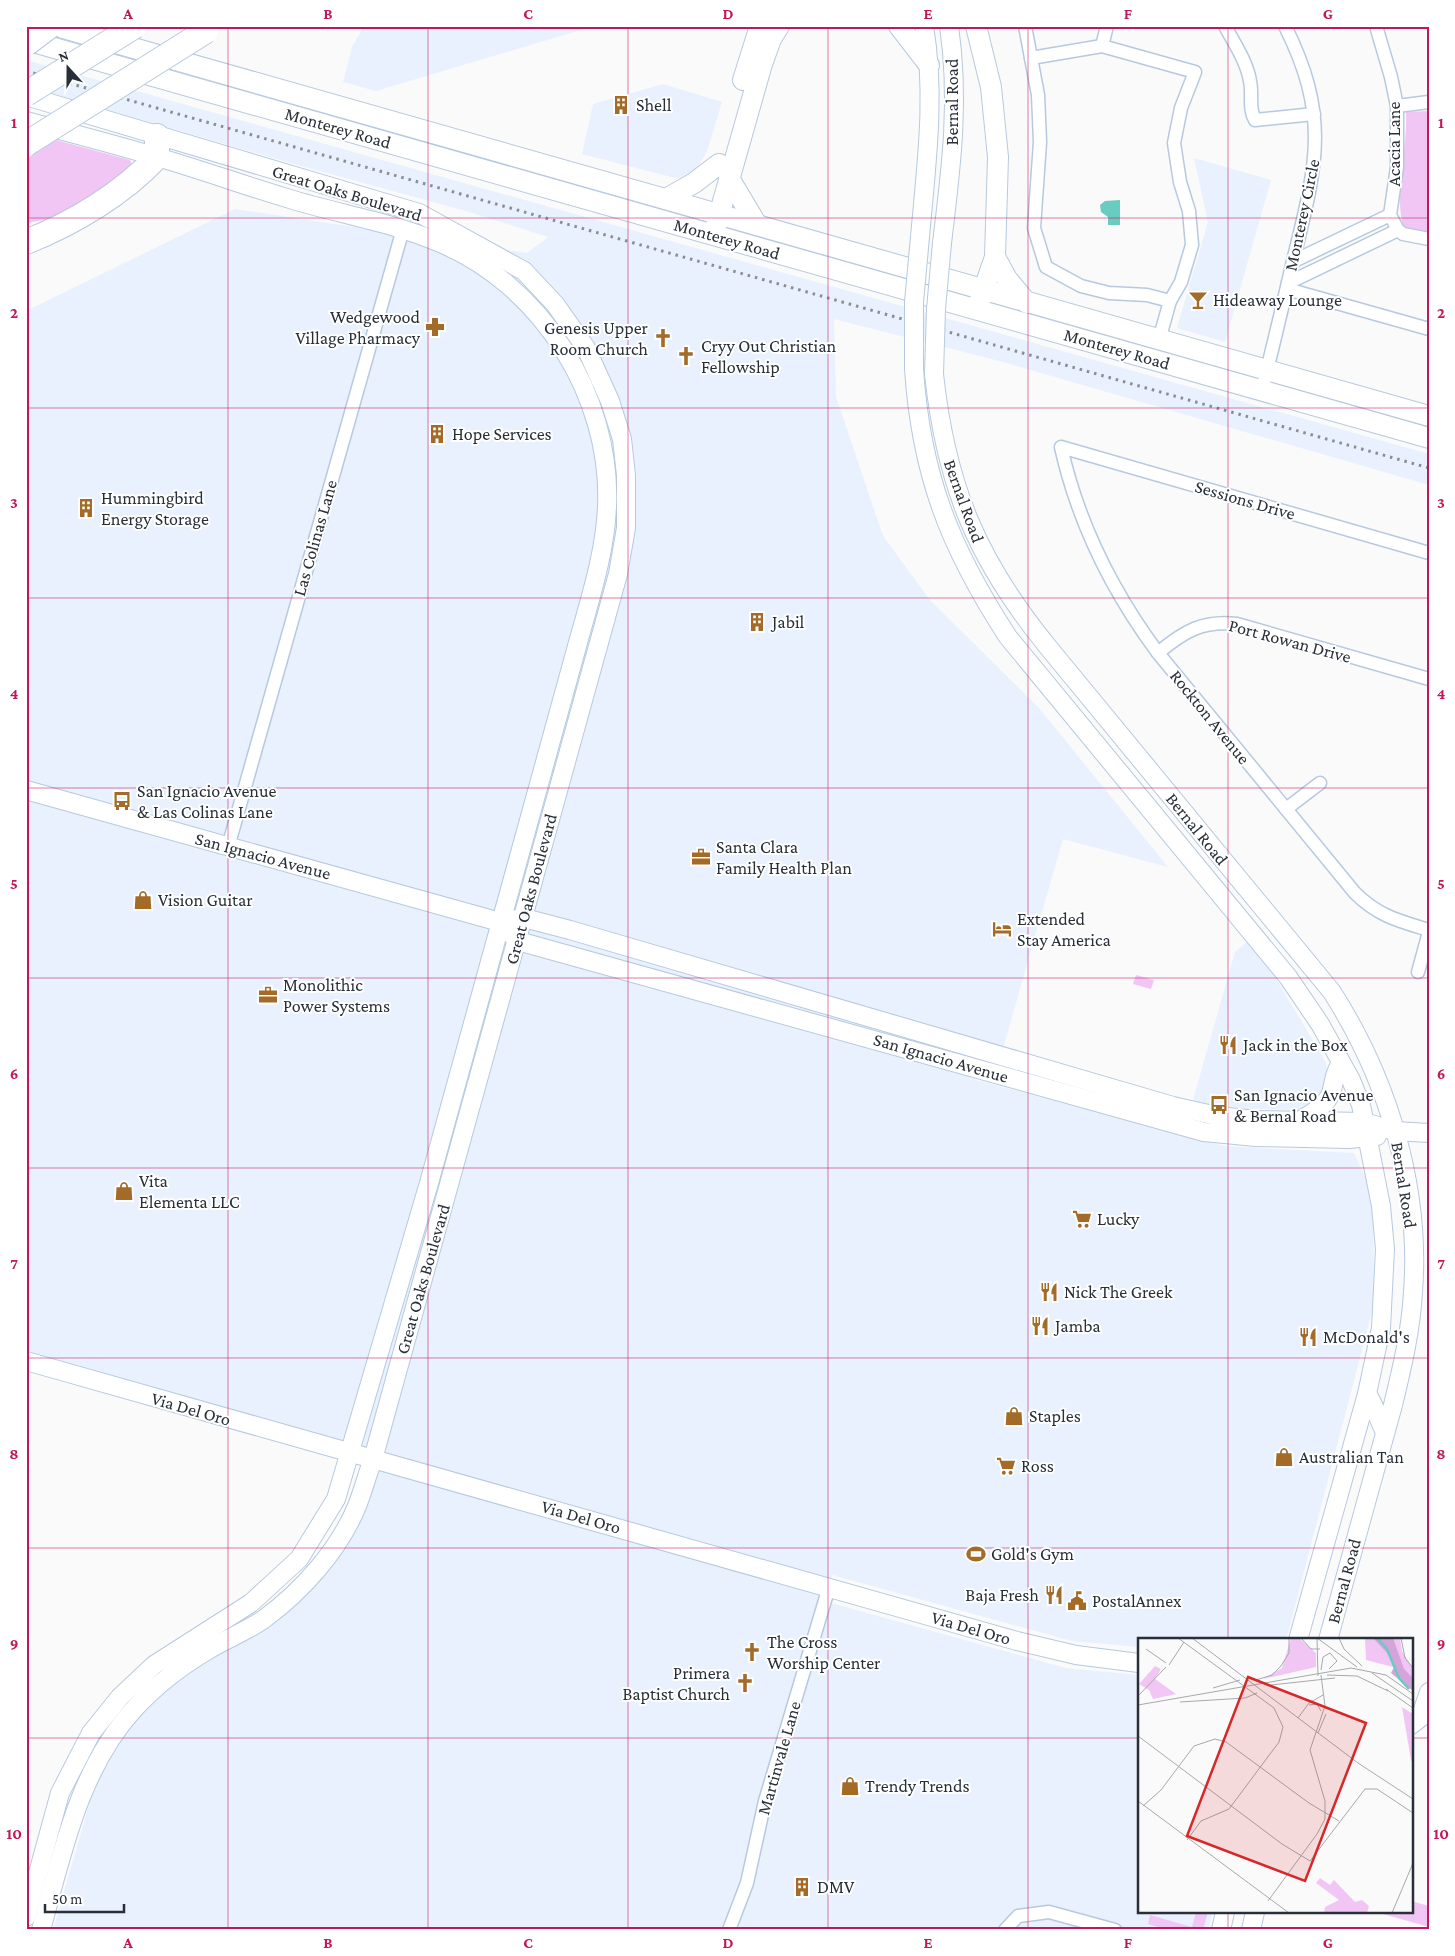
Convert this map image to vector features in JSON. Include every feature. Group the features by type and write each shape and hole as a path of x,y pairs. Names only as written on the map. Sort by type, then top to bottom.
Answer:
{"highway":[{"path":"26,44 50,26"},
{"path":"26,95 135,26"},
{"path":"26,144 210,28"},
{"path":"26,242 51,231 100,204 133,180 157,146"}],"main road":[{"name":"Monterey Road","path":"56,26 1429,416"},
{"path":"707,233 760,26"},
{"path":"666,199 694,183 724,171 762,64 779,26"},
{"path":"899,26 929,64"},
{"name":"Bernal Road","path":"924,26 929,64 930,122 914,302 914,369 918,418 936,498 952,539 982,598 1008,636 1288,977 1320,1024 1351,1080 1361,1105 1381,1206 1385,1271 1381,1328 1367,1394 1299,1638"},
{"name":"Bernal Road","path":"948,26 953,65 955,112 934,332 934,374 942,436 952,476 970,524 994,574 1023,616 1332,992 1366,1053 1385,1097 1395,1131 1410,1210 1414,1292 1402,1368 1329,1638"},
{"path":"976,26 990,79 997,134 998,177 995,258 977,310"},
{"name":"Monterey Road","path":"26,40 1429,438"},
{"name":"Great Oaks Boulevard","path":"26,95 131,125 157,146 290,199 402,229 464,254 511,287 530,305 561,344 583,385 592,407 603,453 607,483 607,515 599,567 429,1183 336,1499 299,1559 251,1603 154,1665 120,1697 91,1733 60,1793 26,1917"},
{"name":"Great Oaks Boulevard","path":"26,121 157,146 419,213 524,271 543,291 586,348 610,400 624,452 627,495 626,528 618,574 518,941 373,1459 356,1507 333,1549 314,1574 264,1619 179,1668 133,1710 106,1744 79,1802 41,1930"},
{"path":"724,171 757,225"},
{"path":"402,229 405,225 413,222 439,230 449,228"},
{"path":"995,258 1007,279 1027,303"},
{"path":"568,679 587,684"},
{"name":"San Ignacio Avenue","path":"26,790 310,870 370,884 500,922 524,918 1173,1106 1217,1116 1257,1120 1301,1120 1366,1130 1429,1133"},
{"path":"500,922 518,941"},
{"name":"San Ignacio Avenue","path":"518,941 1214,1134 1277,1138 1366,1130"},
{"path":"1301,1120 1322,1106 1330,1096 1333,1074 1341,1063"},
{"path":"429,1183 446,1197"},
{"name":"Via Del Oro","path":"26,1361 1050,1650 1138,1663"},
{"path":"1367,1394 1373,1402 1376,1416 1386,1432"},
{"path":"1414,1718 1429,1692"},
{"path":"1221,1930 1225,1914"},
{"path":"1251,1930 1255,1914"}],"street":[{"path":"1024,26 1038,95 1040,142 1034,228 1046,267 1081,286 1109,293 1147,294 1170,301"},
{"path":"1102,46 1107,26"},
{"path":"1225,26 1250,80 1252,114 1255,120 1314,114"},
{"name":"Monterey Circle","path":"1262,390 1314,172 1314,114 1302,64 1285,26"},
{"name":"Acacia Lane","path":"1376,26 1391,76 1397,106 1397,167 1391,209"},
{"path":"1032,58 1102,46 1196,72 1181,108 1174,143 1180,182 1189,211 1192,245 1181,282 1170,301 1158,340"},
{"path":"1397,106 1429,102"},
{"path":"1294,261 1391,209 1398,230 1403,234 1429,239"},
{"name":"Las Colinas Lane","path":"228,847 402,229"},
{"path":"1288,286 1398,230"},
{"name":"Monterey Circle","path":"1288,286 1429,329"},
{"name":"Sessions Drive","path":"1061,447 1429,552"},
{"name":"Rockton Avenue","path":"1061,447 1069,484 1094,551 1142,632 1355,893 1369,907 1388,917 1429,931"},
{"name":"Port Rowan Drive","path":"1158,653 1174,639 1195,627 1219,622 1237,624 1429,679"},
{"path":"1286,810 1320,783"},
{"path":"1418,972 1429,931"},
{"path":"1052,1090 1063,1073"},
{"name":"Martinvale Lane","path":"729,1930 747,1883 765,1801 829,1587"},
{"path":"1005,1930 1018,1916 1049,1912 1115,1930"}],"shaded area":[{"path":"364,26 594,26 376,91 343,82 352,47"},
{"path":"26,60 1429,454 1429,485 1003,362 834,319 836,397 883,536 930,600 1039,708 1168,867 1063,839 1004,1045 969,1078 1225,1146 1354,1153 1373,1194 1374,1304 1287,1638 1138,1638 1138,1647 1072,1641 832,1575 831,1603 1066,1668 1138,1675 1138,1914 1212,1914 1208,1930 53,1930 93,1791 131,1717 191,1670 279,1618 379,1468 26,1353 26,311 235,209 527,253 548,237 466,211 294,164 26,86"},
{"path":"663,84 722,102 707,151 697,168 680,178 671,177 582,154 593,104"},
{"path":"1429,111 1429,234 1404,228 1401,215 1400,186 1406,112"},
{"path":"56,140 130,160 133,167 70,210 49,219 26,224 26,159"},
{"path":"1194,158 1271,180 1225,342 1177,328 1208,222"},
{"path":"1120,200 1120,225 1108,225 1108,217 1101,212 1100,205 1105,201"},
{"path":"1247,942 1272,972 1325,1061 1332,1088 1303,1110 1221,1108 1193,1100 1235,952"},
{"path":"1136,975 1154,980 1151,989 1133,984"},
{"path":"1412,1901 1429,1906 1429,1927 1383,1914 1412,1914"},
{"path":"1195,1914 1207,1914 1203,1930 1168,1930 1148,1924 1150,1915 1192,1927"}],"railway":[{"path":"26,71 1429,468"}],"place":[{"name":"Shell","path":"621,105"},
{"name":"Hideaway Lounge","path":"1198,300"},
{"name":"Wedgewood Village Pharmacy","path":"435,327"},
{"name":"Genesis Upper Room Church","path":"663,338"},
{"name":"Cryy Out Christian Fellowship","path":"686,356"},
{"name":"Hope Services","path":"437,434"},
{"name":"Hummingbird Energy Storage","path":"86,508"},
{"name":"Jabil","path":"757,622"},
{"name":"San Ignacio Avenue & Las Colinas Lane","path":"122,801"},
{"name":"Santa Clara Family Health Plan","path":"701,857"},
{"name":"Vision Guitar","path":"143,900"},
{"name":"Extended Stay America","path":"1002,929"},
{"name":"Monolithic Power Systems","path":"268,995"},
{"name":"Jack in the Box","path":"1228,1045"},
{"name":"San Ignacio Avenue & Bernal Road","path":"1219,1105"},
{"name":"Vita Elementa LLC","path":"124,1191"},
{"name":"Lucky","path":"1082,1219"},
{"name":"Nick The Greek","path":"1049,1292"},
{"name":"Jamba","path":"1040,1326"},
{"name":"McDonald's","path":"1308,1337"},
{"name":"Staples","path":"1014,1416"},
{"name":"Australian Tan","path":"1284,1457"},
{"name":"Ross","path":"1006,1466"},
{"name":"Gold's Gym","path":"976,1554"},
{"name":"Baja Fresh","path":"1054,1595"},
{"name":"PostalAnnex","path":"1077,1601"},
{"name":"The Cross Worship Center","path":"752,1652"},
{"name":"Primera Baptist Church","path":"745,1683"},
{"name":"Trendy Trends","path":"850,1786"},
{"name":"DMV","path":"802,1887"}]}
